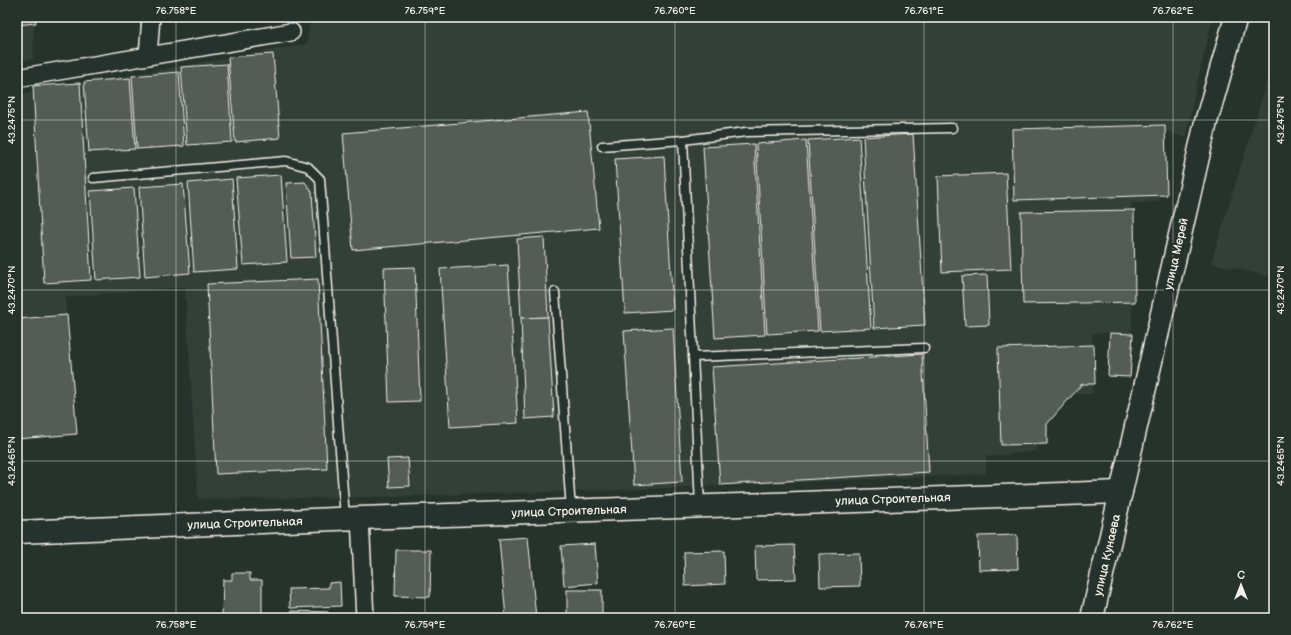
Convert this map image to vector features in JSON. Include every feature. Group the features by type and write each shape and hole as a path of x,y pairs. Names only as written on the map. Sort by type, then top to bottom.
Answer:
{"main road":[{"name":"улица Мерей","path":"1121,492 1206,122 1236,17"},
{"name":"улица Строительная","path":"17,532 700,506 1121,492"},
{"name":"улица Кунаева","path":"1092,618 1121,492"}],"street":[{"path":"148,56 151,17"},
{"path":"17,78 291,32"},
{"path":"353,519 365,618"}],"lane":[{"path":"602,146 683,140 746,132 952,128"},
{"path":"683,140 700,506"},
{"path":"93,178 286,161 308,167 320,179 353,519"},
{"path":"555,292 571,511"},
{"path":"693,357 924,348"}],"shaded area":[{"path":"17,17 34,17 33,59 17,62"},
{"path":"310,17 1213,17 1194,96 1186,138 1155,128 1160,201 1131,204 1132,333 1092,333 1093,394 1065,394 1036,435 1037,451 986,457 986,474 621,490 329,498 198,499 185,287 65,297 75,422 17,427 17,95 307,44"},
{"path":"1274,59 1274,277 1211,263"}],"building":[{"path":"17,17 35,17 36,23 17,25"},
{"path":"273,54 280,138 235,142 228,57"},
{"path":"227,64 232,142 187,145 181,67"},
{"path":"179,72 184,146 137,149 132,76"},
{"path":"130,78 135,149 89,152 84,82"},
{"path":"80,83 91,280 44,283 33,86"},
{"path":"588,112 599,228 353,250 343,133"},
{"path":"1165,125 1167,195 1014,200 1012,129"},
{"path":"913,134 925,325 874,328 863,137"},
{"path":"859,137 871,328 820,331 808,140"},
{"path":"806,140 818,331 767,334 756,144"},
{"path":"754,144 765,335 715,338 703,147"},
{"path":"664,156 673,310 625,313 615,159"},
{"path":"1006,173 1011,269 942,272 938,176"},
{"path":"281,175 287,262 243,265 236,178"},
{"path":"232,179 238,269 194,272 188,183"},
{"path":"305,182 312,192 316,257 291,258 286,183"},
{"path":"183,184 190,273 145,277 139,187"},
{"path":"134,188 140,277 96,280 90,191"},
{"path":"1134,210 1135,302 1023,304 1021,212"},
{"path":"544,237 548,317 521,318 517,239"},
{"path":"508,265 518,423 450,427 440,269"},
{"path":"415,267 420,401 389,402 384,268"},
{"path":"987,275 989,325 965,326 962,276"},
{"path":"318,279 327,469 216,474 207,284"},
{"path":"67,315 77,434 17,439 17,319"},
{"path":"548,317 554,417 525,419 521,318"},
{"path":"673,328 682,482 634,485 624,331"},
{"path":"1110,333 1133,334 1130,377 1108,376"},
{"path":"1094,345 1095,384 1082,384 1047,424 1047,444 1001,445 998,348"},
{"path":"922,354 929,472 720,485 712,367"},
{"path":"408,458 410,486 389,487 387,459"},
{"path":"1017,535 1018,569 979,570 978,536"},
{"path":"528,537 536,618 506,618 499,539"},
{"path":"595,544 598,583 564,586 561,546"},
{"path":"794,545 796,579 756,580 755,546"},
{"path":"396,550 431,550 430,597 395,596"},
{"path":"724,551 725,584 685,586 684,552"},
{"path":"859,553 860,586 820,587 819,554"},
{"path":"232,573 250,573 250,580 262,580 262,618 222,618 223,580 232,580"},
{"path":"340,582 341,606 290,608 289,589 329,588 329,583"},
{"path":"567,590 602,590 602,618 567,618"},
{"path":"291,611 328,612 328,618 291,618"},
{"path":"422,614 422,618 375,618 375,616"}]}
